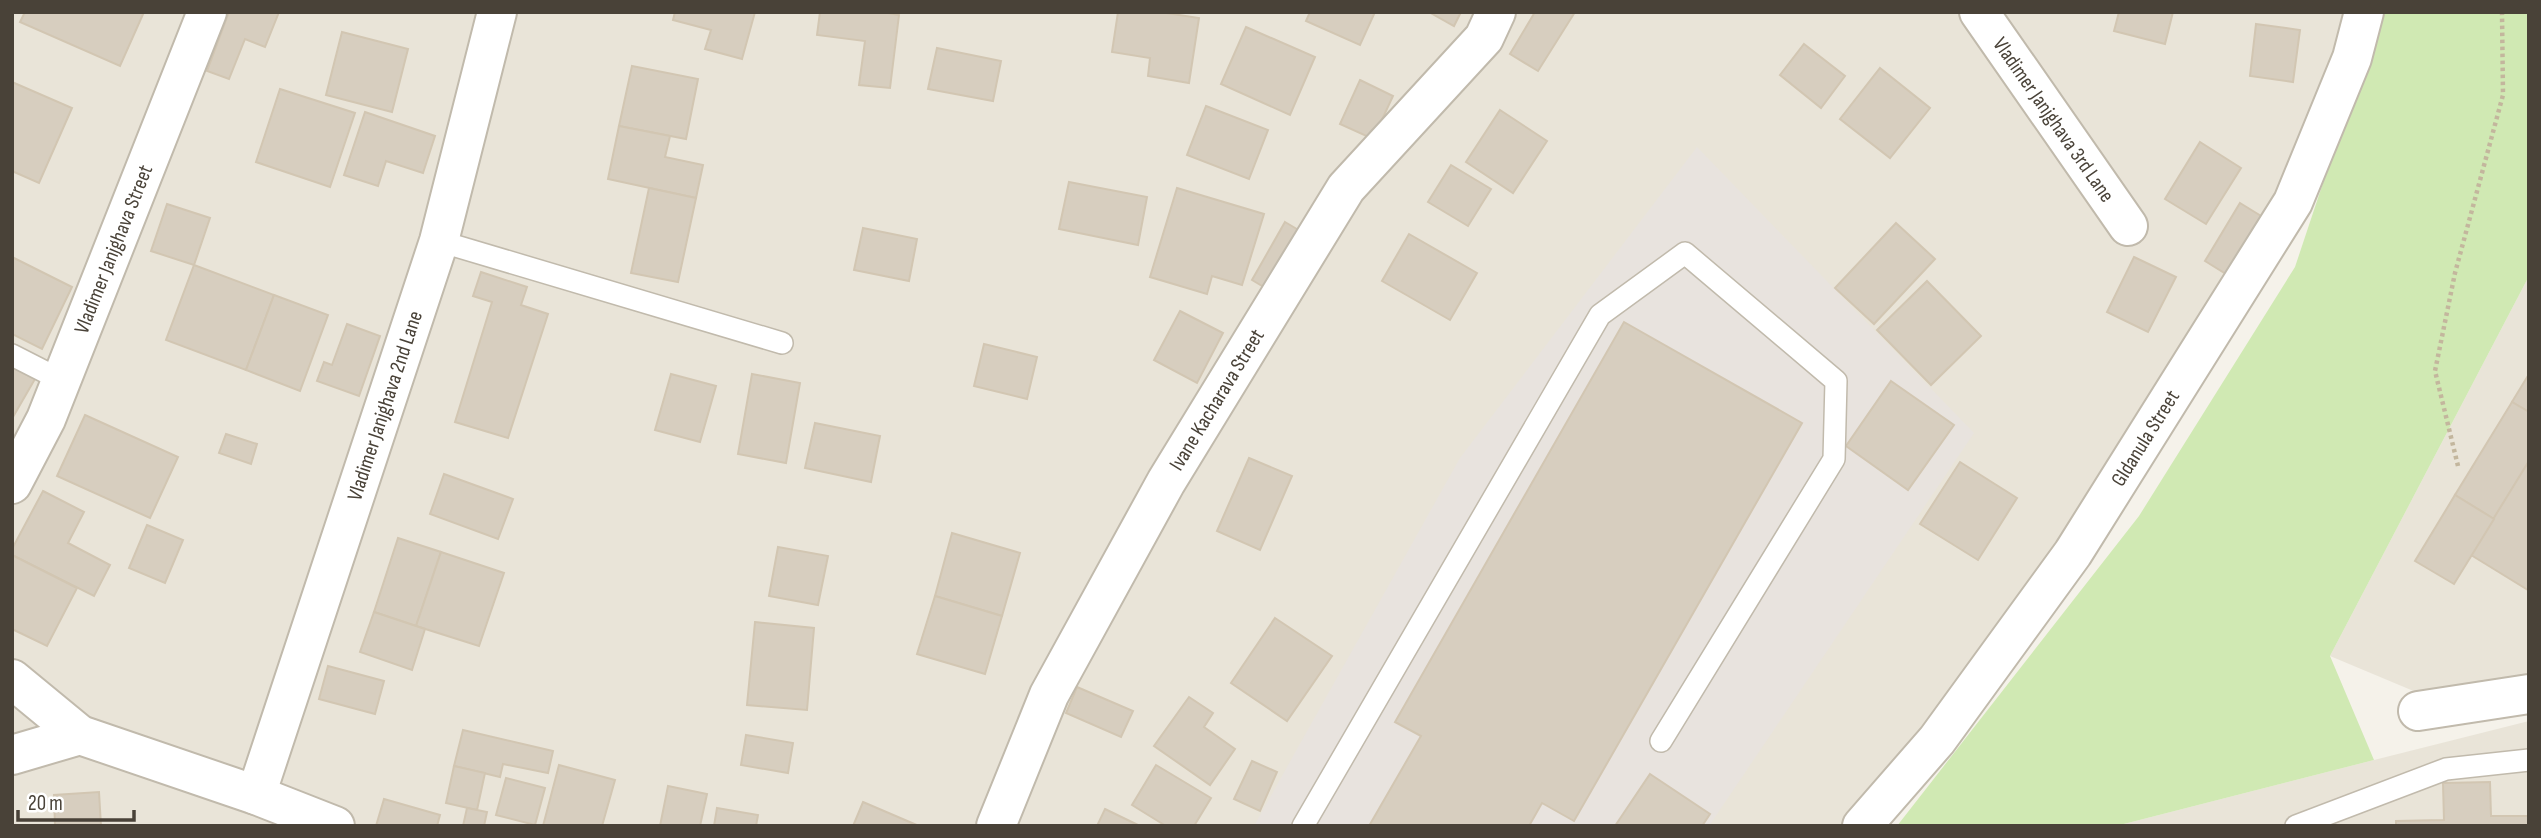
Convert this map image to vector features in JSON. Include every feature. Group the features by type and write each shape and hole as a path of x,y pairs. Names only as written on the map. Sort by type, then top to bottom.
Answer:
{"street":[{"name":"Vladimer Janjghava Street","path":"12,484 46,419 207,12"},
{"name":"Vladimer Janjghava 2nd Lane","path":"256,795 439,242 497,12"},
{"name":"Ivane Kacharava Street","path":"996,826 1049,695 1166,482 1346,188 1484,38 1496,12"},
{"name":"Vladimer Janjghava 3rd Lane","path":"1979,12 2128,226"},
{"name":"Gldanula Street","path":"1862,826 1937,740 2073,553 2293,202 2352,58 2364,12"},
{"path":"12,679 80,735 256,795 335,826"},
{"path":"2418,710 2529,694"},
{"path":"12,755 80,735"}],"lane":[{"path":"439,242 782,343"},
{"path":"1303,826 1600,315 1685,253 1836,381 1834,458 1661,741"},
{"path":"12,355 61,380"},
{"path":"2296,826 2446,769 2529,761"}],"path":[{"path":"2458,466 2435,371 2455,273 2503,95 2502,12"}],"shaded area":[{"path":"12,12 2344,12 2290,200 2020,618 1841,826 12,826"},
{"path":"1697,147 1974,433 1709,826 1254,826 1460,458"},
{"path":"2529,276 2529,686 2435,700 2330,656"},
{"path":"2529,721 2529,826 2116,826 2374,760"}],"green space":[{"path":"2380,12 2529,12 2529,276 2330,656 2374,760 2116,826 1897,826 2139,516 2295,267"}],"building":[{"path":"25,12 144,12 120,66 20,22"},
{"path":"229,12 279,12 265,47 245,39 229,79 207,71"},
{"path":"675,12 755,12 742,59 705,49 711,30 673,20"},
{"path":"820,12 883,12 899,15 890,88 859,85 865,41 817,35"},
{"path":"1118,12 1160,12 1199,18 1189,83 1148,76 1150,58 1112,52"},
{"path":"1310,12 1375,12 1360,45 1306,21"},
{"path":"1429,12 1461,12 1454,26"},
{"path":"1535,12 1575,12 1538,71 1510,54"},
{"path":"2119,12 2173,12 2165,44 2114,31"},
{"path":"2256,24 2300,30 2293,82 2250,76"},
{"path":"1246,27 1315,57 1290,115 1221,84"},
{"path":"342,32 408,49 392,112 326,95"},
{"path":"1804,44 1845,76 1821,108 1780,75"},
{"path":"937,48 1001,61 993,101 928,89"},
{"path":"632,66 698,79 686,139 619,126"},
{"path":"1880,68 1930,108 1890,158 1840,119"},
{"path":"1360,80 1393,96 1373,139 1340,124"},
{"path":"12,82 72,108 39,183 12,171"},
{"path":"280,89 355,113 330,187 256,162"},
{"path":"1206,106 1268,130 1249,179 1187,155"},
{"path":"1500,110 1547,141 1513,193 1466,162"},
{"path":"365,112 435,136 423,173 386,161 378,186 344,175"},
{"path":"619,126 670,136 665,157 703,165 696,198 608,179"},
{"path":"2200,142 2241,168 2206,224 2165,199"},
{"path":"1451,165 1491,189 1468,226 1428,202"},
{"path":"1069,182 1147,197 1138,245 1059,229"},
{"path":"649,188 696,198 678,282 631,273"},
{"path":"1177,188 1264,214 1242,285 1212,276 1207,294 1150,277"},
{"path":"2240,203 2266,219 2231,277 2205,261"},
{"path":"167,204 210,218 194,265 151,251"},
{"path":"1285,222 1307,235 1274,293 1252,280"},
{"path":"1896,223 1935,259 1874,324 1835,288"},
{"path":"863,228 917,239 909,281 854,270"},
{"path":"1409,234 1477,273 1450,320 1382,281"},
{"path":"12,257 72,287 42,349 12,334"},
{"path":"2134,257 2176,277 2148,332 2107,312"},
{"path":"194,265 274,295 246,370 166,340"},
{"path":"481,272 527,287 521,305 548,314 508,438 455,422 492,302 473,296"},
{"path":"1927,281 1981,336 1931,385 1877,330"},
{"path":"274,295 328,315 300,391 246,370"},
{"path":"1180,311 1223,333 1197,383 1154,360"},
{"path":"1624,322 1802,423 1574,821 1542,803 1529,826 1369,826 1421,736 1395,722"},
{"path":"347,324 380,336 359,396 317,381 324,362 332,365"},
{"path":"984,344 1037,357 1027,399 974,386"},
{"path":"12,367 35,379 13,417 12,417"},
{"path":"671,374 716,386 700,442 655,430"},
{"path":"752,374 800,383 786,463 738,454"},
{"path":"2529,374 2529,412 2512,402"},
{"path":"1891,381 1954,425 1908,490 1846,446"},
{"path":"2512,402 2529,412 2529,461 2494,519 2455,495"},
{"path":"85,415 178,457 150,518 57,476"},
{"path":"815,423 880,436 871,482 805,468"},
{"path":"226,434 257,444 251,464 219,453"},
{"path":"1249,458 1292,476 1260,550 1217,531"},
{"path":"2529,461 2529,590 2528,590 2471,555"},
{"path":"1960,462 2017,498 1978,560 1920,524"},
{"path":"444,474 513,499 498,539 430,514"},
{"path":"43,491 84,512 68,543 110,565 94,596 12,555 12,549"},
{"path":"2455,495 2494,519 2454,584 2415,561"},
{"path":"147,525 183,540 165,583 129,568"},
{"path":"952,533 1020,553 1002,616 935,596"},
{"path":"398,538 441,552 416,626 374,612"},
{"path":"778,547 828,556 818,605 769,596"},
{"path":"441,552 504,573 479,646 416,626"},
{"path":"12,555 77,588 47,646 12,629"},
{"path":"935,596 1002,616 985,674 917,654"},
{"path":"374,612 425,629 412,670 360,652"},
{"path":"1275,618 1332,656 1287,721 1231,683"},
{"path":"755,622 814,628 807,710 747,705"},
{"path":"328,666 384,681 375,714 319,699"},
{"path":"1077,687 1133,711 1121,737 1066,713"},
{"path":"1189,697 1213,713 1204,727 1235,749 1210,785 1154,746"},
{"path":"463,730 553,751 548,773 503,764 500,777 454,766"},
{"path":"746,735 793,743 788,773 741,765"},
{"path":"1252,761 1277,772 1260,811 1234,799"},
{"path":"559,765 615,780 602,826 543,826"},
{"path":"1156,765 1211,798 1194,826 1166,826 1132,805"},
{"path":"454,766 485,773 477,810 446,803"},
{"path":"1650,774 1710,814 1702,826 1615,826"},
{"path":"506,778 545,788 535,825 496,815"},
{"path":"2490,782 2491,816 2529,816 2529,826 2396,826 2396,821 2444,820 2443,783"},
{"path":"668,786 707,794 700,826 660,826"},
{"path":"99,792 101,826 55,826 54,795"},
{"path":"384,799 440,815 437,826 376,826"},
{"path":"863,802 919,826 853,826"},
{"path":"467,808 487,812 484,826 463,826"},
{"path":"717,808 758,815 756,826 714,826"},
{"path":"1105,809 1140,826 1097,826"}]}
